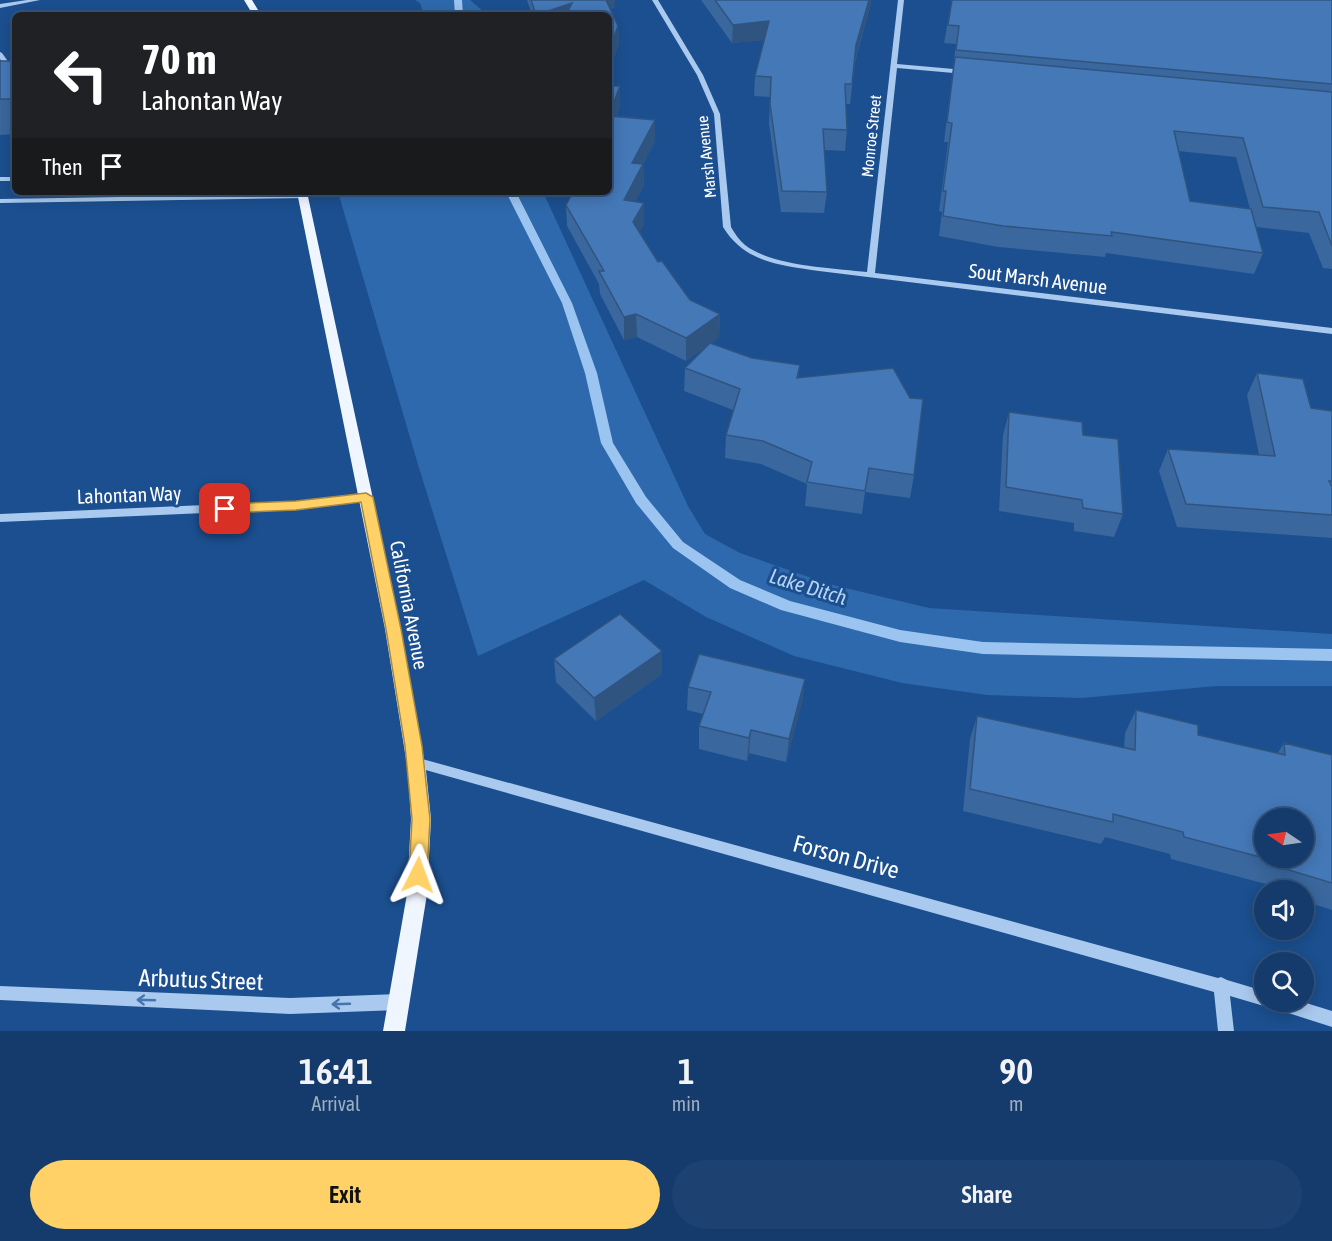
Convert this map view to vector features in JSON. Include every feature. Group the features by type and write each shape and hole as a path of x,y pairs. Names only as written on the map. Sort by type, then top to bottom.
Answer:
{"main road":[{"name":"California Avenue","path":"303,195 393,629 416,762 421,819 417,894 394,1031"}],"street":[{"path":"0,6 37,0"},
{"name":"Marsh Avenue","path":"656,0 711,95 717,114 727,227 732,238 743,249"},
{"name":"Monroe Street","path":"871,275 902,0"},
{"path":"0,54 12,72"},
{"path":"893,66 979,74"},
{"path":"0,201 260,195"},
{"name":"Sout Marsh Avenue","path":"743,249 787,264 1332,331"},
{"name":"Lahontan Way","path":"0,518 296,505 366,497"},
{"name":"Forson Drive","path":"416,762 1254,995"},
{"path":"1221,984 1226,1031"},
{"name":"Arbutus Street","path":"0,993 290,1006 399,1002"},
{"path":"1310,1012 1332,1019"}],"shaded area":[{"path":"415,0 470,0 483,12 423,12 420,3"},
{"path":"339,195 544,195 688,506 705,534 740,553 829,584 929,608 1332,634 1332,686 1217,686 1081,698 987,695 902,683 794,656 706,617 644,580 478,656 419,468"}],"building":[{"path":"531,0 606,0 612,12 568,12 572,3 545,12 535,12"},
{"path":"715,0 869,0 856,45 852,84 845,84 847,130 823,129 827,192 782,191 770,104 771,77 755,76 769,21 733,25"},
{"path":"952,0 1332,0 1332,84 956,50 959,26 948,25"},
{"path":"612,13 618,26 612,43"},
{"path":"955,57 1332,92 1332,246 1319,212 1263,207 1243,138 1174,131 1190,201 1251,209 1263,253 1111,232 1112,236 1003,226 943,216 946,191 943,191 952,123 947,122"},
{"path":"0,61 12,61 12,99 0,99"},
{"path":"612,86 620,86 612,107"},
{"path":"612,116 655,120 632,163 643,164 624,200 644,203 633,222 658,262 662,261 690,300 720,314 686,338 636,314 624,317 599,271 604,271 566,205 571,195 612,195"},
{"path":"710,343 752,358 800,365 797,378 893,368 910,398 923,399 914,475 869,468 865,491 807,482 812,462 763,441 726,435 740,389 685,368"},
{"path":"1257,373 1303,379 1311,408 1332,411 1332,481 1329,481 1332,487 1332,515 1186,504 1168,449 1275,456"},
{"path":"1009,412 1082,422 1083,435 1118,439 1123,514 1083,508 1082,500 1006,487"},
{"path":"620,614 662,651 594,698 554,659"},
{"path":"699,654 805,679 789,739 751,730 749,738 699,726 711,692 688,687"},
{"path":"1136,710 1198,725 1198,735 1285,755 1284,743 1332,755 1332,883 1282,868 1314,868 1314,808 1254,808 1254,855 1184,837 1183,832 1113,814 1113,822 970,789 977,716 1135,750"}],"waterway":[{"name":"Lake Ditch","path":"458,0 459,12"},
{"name":"Lake Ditch","path":"513,195 567,303 591,373 607,443 641,500 678,545 735,584 786,606 900,636 983,648 1332,655"}],"route":[{"path":"225,509 296,505 366,497 414,746 421,819 418,875"}]}
